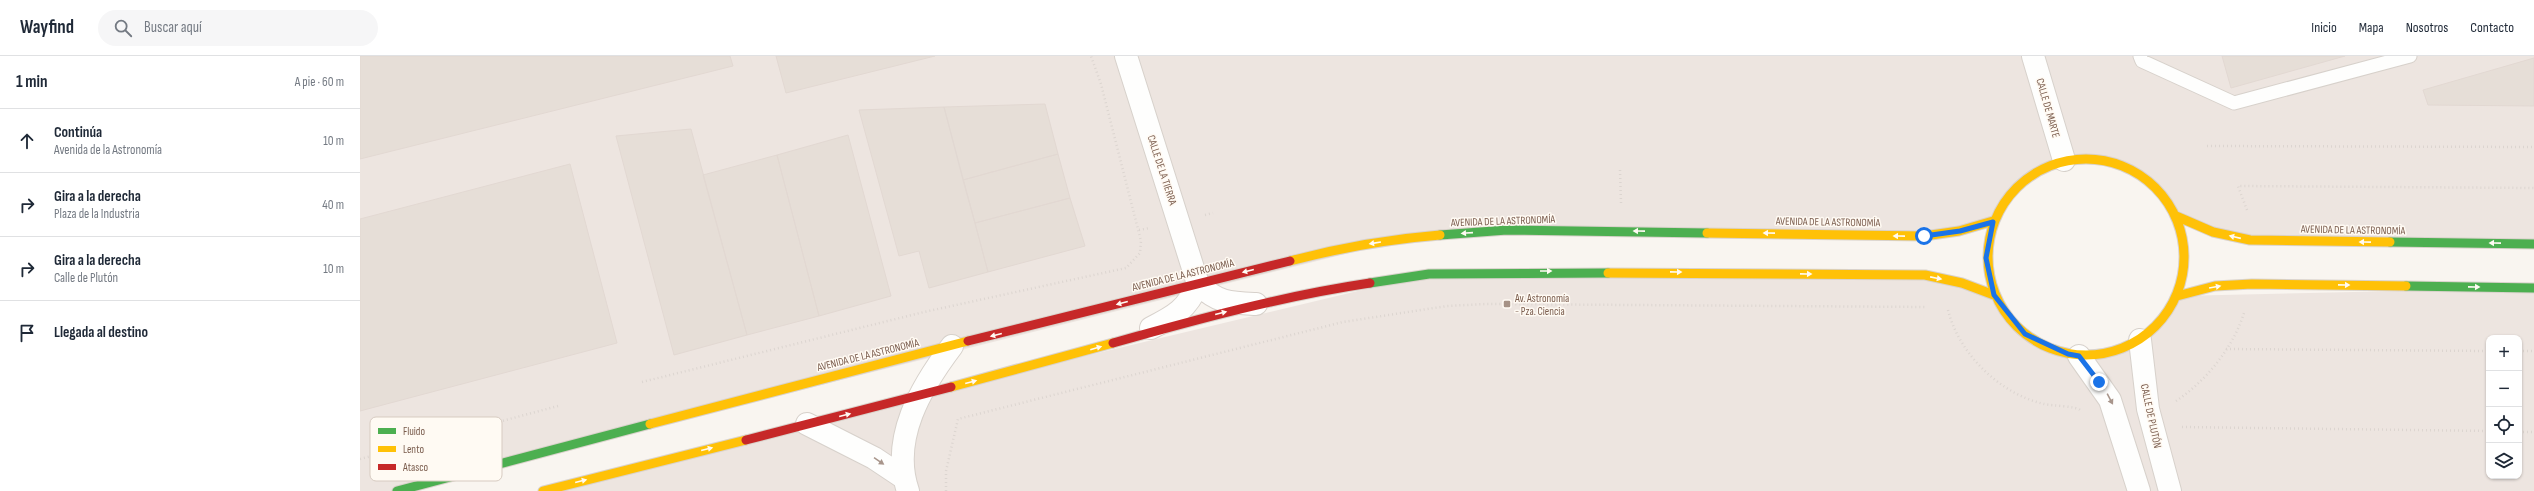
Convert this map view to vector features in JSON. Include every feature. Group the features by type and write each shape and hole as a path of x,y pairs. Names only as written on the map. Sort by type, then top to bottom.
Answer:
{"street":[{"name":"CALLE DE LA TIERRA","path":"1126,56 1198,284 1211,297 1231,303 1258,304"},
{"name":"CALLE DE MARTE","path":"2033,56 2064,160"},
{"path":"2064,160 2113,161 2149,181 2176,216 2185,258 2177,296 2154,328 2140,340 2113,352 2079,356 2068,354 2025,334 1994,295 1986,258 1993,222 2018,184 2064,160"},
{"name":"AVENIDA DE LA ASTRONOMÍA","path":"2176,216 2213,232 2250,240 2534,244"},
{"name":"AVENIDA DE LA ASTRONOMÍA","path":"502,464 952,346 1324,252 1413,237 1507,230 1924,236 1960,231 1993,222"},
{"path":"544,491 922,395 1258,304 1334,288 1429,274 1507,272 1926,276 1962,283 1994,295"},
{"path":"1122,341 1178,313 1190,300 1198,284"},
{"path":"2177,296 2215,286 2252,284 2534,288"},
{"name":"CALLE DE PLUTÓN","path":"2140,340 2148,409 2170,491"},
{"path":"906,485 901,455 905,431 934,370 952,346"},
{"path":"2079,356 2110,400 2139,491"},
{"path":"807,424 874,458 906,485"},
{"name":"AVENIDA DE LA ASTRONOMÍA","path":"397,491 435,481"}],"lane":[{"path":"2140,56 2142,61 2234,104 2410,56"}],"path":[{"path":"642,382 924,312 1126,268 1140,253 1141,241 1101,84 1091,56"},
{"path":"2207,146 2534,148"},
{"path":"946,491 948,464 958,419 1343,322 1448,306 1486,304 1933,307"},
{"path":"1947,307 1952,326 1965,348 1982,368 2005,387 2030,401 2058,407 2078,408 2083,412"},
{"path":"2226,349 2486,351"},
{"path":"2522,351 2534,351"},
{"path":"502,421 558,406"},
{"path":"2177,427 2486,431"},
{"path":"2522,432 2534,432"},
{"path":"360,459 370,456"}],"shaded area":[{"path":"360,56 2534,56 2534,244 2250,240 2176,216 2149,181 2113,161 2064,160 2018,184 1993,221 1959,231 1413,237 502,465 502,417 370,417 370,481 437,481 397,491 360,491"},
{"path":"1429,274 1925,275 1994,295 2025,334 2067,354 2079,356 2113,352 2140,340 2154,328 2177,296 2534,288 2534,491 543,491 922,395"}],"building":[{"path":"360,56 730,56 733,66 360,159"},
{"path":"776,56 935,56 786,93"},
{"path":"2222,56 2345,56 2231,88"},
{"path":"2534,58 2534,106 2428,105 2423,90"},
{"path":"1045,104 1058,154 963,180 944,107"},
{"path":"944,107 988,272 929,288 919,251 899,256 859,110"},
{"path":"691,129 747,335 674,355 616,136"},
{"path":"848,135 891,296 819,316 777,155"},
{"path":"1058,154 1070,198 975,223 963,180"},
{"path":"777,155 819,316 747,335 703,175"},
{"path":"570,164 617,343 360,411 360,219"},
{"path":"1070,198 1085,246 988,272 975,223"}],"traffic: fast":[{"path":"1440,235 1507,230 1707,233"},
{"path":"2390,242 2534,244"},
{"path":"1370,283 1429,274 1608,273"},
{"path":"2406,286 2534,288"},
{"path":"502,463 650,424"},
{"path":"397,491 435,481"}],"traffic: slow":[{"path":"2086,159 2105,161 2123,167 2140,176 2155,188 2167,203 2176,220 2182,238 2184,257 2182,276 2176,294 2167,311 2155,326 2140,338 2123,347 2105,353 2086,355 2067,353 2049,347 2032,338 2017,326 2005,311 1996,294 1990,276 1988,257 1990,238 1996,220 2005,203 2017,188 2032,176 2049,167 2067,161 2086,159"},
{"path":"2176,216 2213,232 2250,240 2390,242"},
{"path":"1707,233 1924,236 1959,231 1993,221"},
{"path":"1290,261 1365,245 1440,235"},
{"path":"1608,273 1925,275 1962,283 1994,295"},
{"path":"2177,296 2215,286 2252,284 2406,286"},
{"path":"650,424 968,341"},
{"path":"951,387 1113,343"},
{"path":"543,491 746,440"}],"traffic: jam":[{"path":"968,341 1290,261"},
{"path":"1113,343 1273,301 1370,283"},
{"path":"746,440 951,387"}],"place":[{"name":"Av. Astronomía - Pza. Ciencia","path":"1507,304"}],"route":[{"path":"1924,236 1960,231 1993,222 1986,258 1994,295 2025,334 2068,354 2079,356 2099,382"}]}
